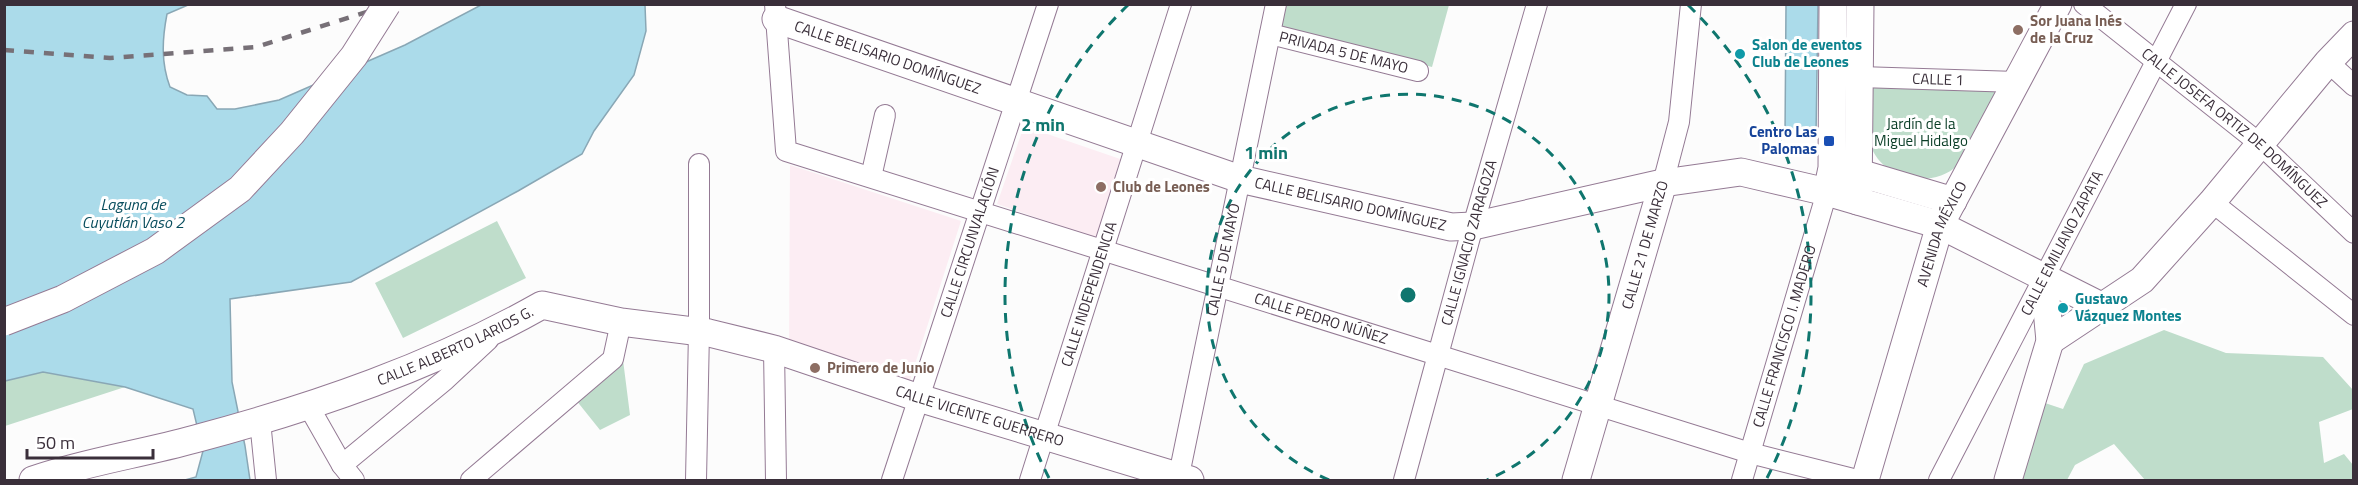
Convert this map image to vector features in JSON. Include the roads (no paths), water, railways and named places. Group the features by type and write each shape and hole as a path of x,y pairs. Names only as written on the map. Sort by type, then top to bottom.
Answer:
{"street":[{"path":"4,322 63,299 155,251 240,189 292,133 354,56 387,4"},
{"name":"CALLE CIRCUNVALACIÓN","path":"892,480 1048,4"},
{"name":"CALLE INDEPENDENCIA","path":"1030,480 1181,4"},
{"name":"CALLE 5 DE MAYO","path":"1182,479 1218,286 1276,4"},
{"name":"CALLE IGNACIO ZARAGOZA","path":"1404,480 1473,226 1537,4"},
{"name":"CALLE 21 DE MARZO","path":"1576,480 1679,122 1691,4"},
{"path":"1829,181 1833,4"},
{"path":"1858,201 1860,4"},
{"name":"AVENIDA MÉXICO","path":"1865,480 1947,229 1953,201 2058,4"},
{"name":"AVENIDA MÉXICO","path":"1947,229 2071,4"},
{"name":"CALLE JOSEFA ORTIZ DE DOMÍNGUEZ","path":"2084,4 2259,143 2354,233"},
{"name":"CALLE EMILIANO ZAPATA","path":"1939,480 2186,4"},
{"name":"CALLE BELISARIO DOMÍNGUEZ","path":"776,12 1016,101 1240,179 1451,227 1473,226 1662,183 1741,172 1782,180 1829,181"},
{"name":"CALLE PEDRO NÚÑEZ","path":"776,12 786,151 1750,453 1857,480"},
{"name":"PRIVADA 5 DE MAYO","path":"1270,34 1418,70"},
{"path":"2050,341 2142,280 2212,202 2259,143 2354,35"},
{"path":"2328,63 2354,86"},
{"name":"CALLE 1","path":"1860,77 2017,82"},
{"path":"871,177 885,115"},
{"path":"696,480 699,164"},
{"path":"1829,181 1858,173 1953,201"},
{"path":"1829,181 1858,201 1947,229 2103,307"},
{"name":"CALLE FRANCISCO I. MADERO","path":"1742,480 1829,181"},
{"path":"2212,202 2354,315"},
{"path":"2008,480 2050,341 2044,278"},
{"name":"CALLE ALBERTO LARIOS G.","path":"49,478 309,407 353,391 499,329 542,305 621,322 699,331"},
{"path":"471,480 613,359 621,322"},
{"path":"342,465 445,380 499,329"},
{"name":"CALLE VICENTE GUERRERO","path":"699,331 774,349 919,398 1182,479"},
{"path":"774,349 776,480"},
{"path":"309,407 342,465 354,480"},
{"path":"255,422 266,480"}],"water":[{"name":"Laguna de Cuyutlán Vaso 2","path":"4,5 188,5 167,14 163,51 167,78 170,87 187,95 207,96 217,109 235,109 279,100 405,45 481,5 645,5 646,31 634,75 594,131 582,154 351,282 230,299 232,382 250,480 185,480 196,477 203,451 193,409 125,387 43,372 5,381"},
{"path":"1786,5 1818,5 1816,136 1785,135"}],"railway":[{"path":"4,50 110,58 256,47 392,4"}],"place":[{"name":"Sor Juana Inés de la Cruz","path":"2018,30"},
{"name":"Salon de eventos Club de Leones","path":"1740,54"},
{"name":"Centro Las Palomas","path":"1829,141"},
{"name":"Club de Leones","path":"1101,187"},
{"name":"Gustavo Vázquez Montes","path":"2063,308"},
{"name":"Primero de Junio","path":"815,368"}],"park label":[{"name":"Jardín de la Miguel Hidalgo","path":"1921,132"}]}
